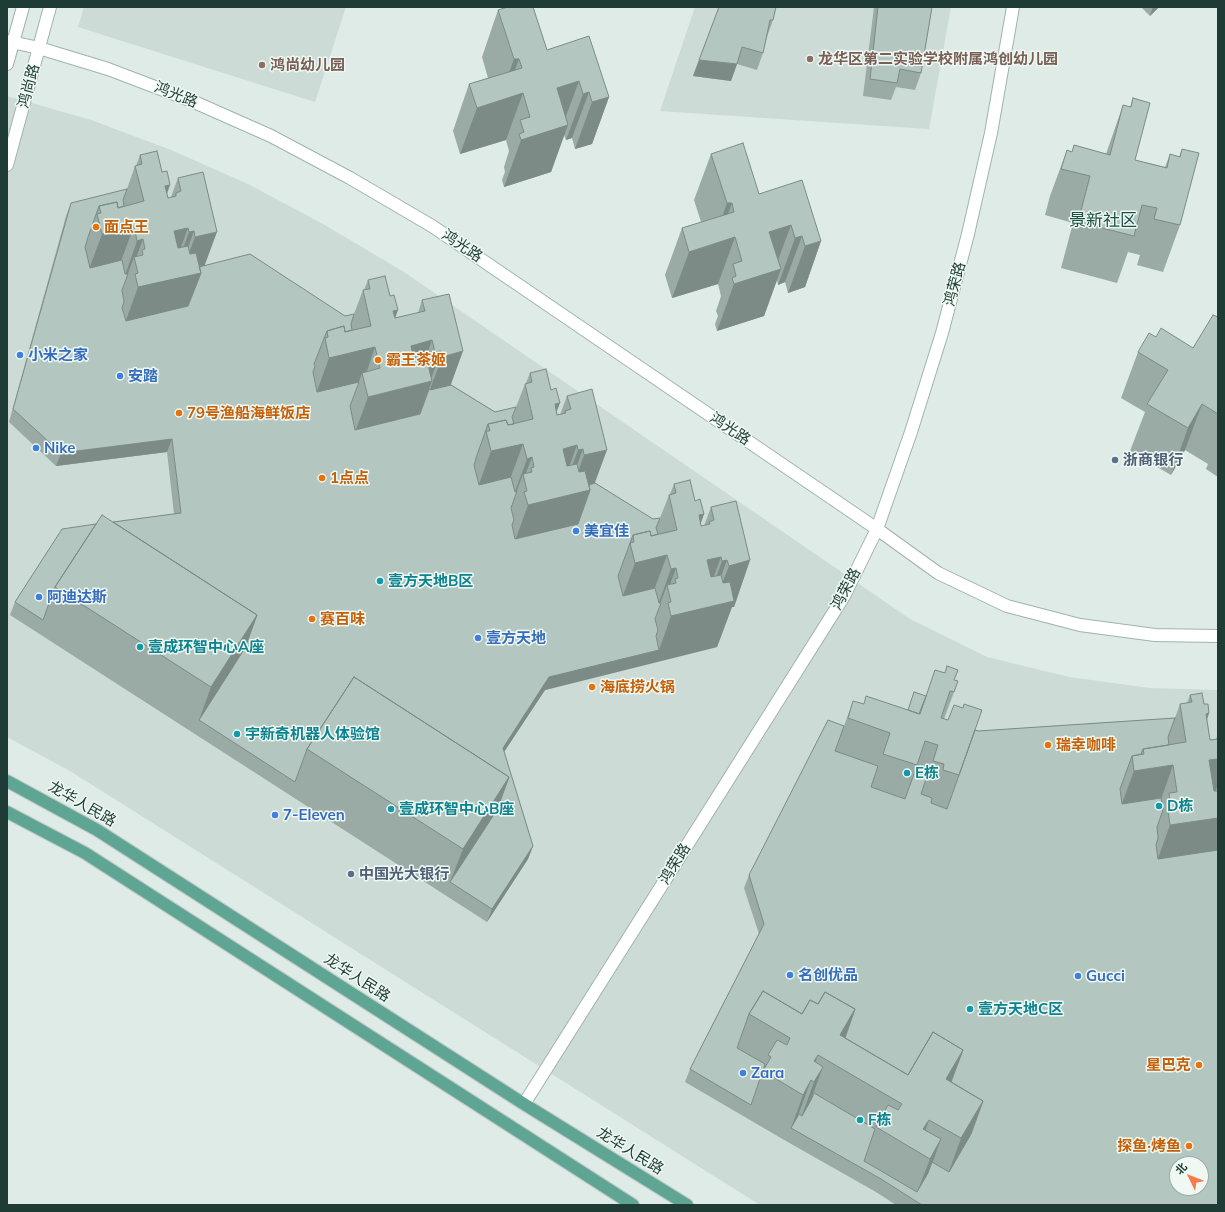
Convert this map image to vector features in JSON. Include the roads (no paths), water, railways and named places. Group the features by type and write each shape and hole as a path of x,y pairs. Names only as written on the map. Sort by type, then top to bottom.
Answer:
{"main road":[{"name":"龙华人民路","path":"7,781 96,830 524,1104 687,1205"},
{"path":"7,812 85,853 633,1205"}],"street":[{"name":"鸿尚路","path":"7,64 10,41 23,7"},
{"name":"鸿尚路","path":"7,165 50,7"},
{"name":"鸿荣路","path":"524,1104 844,596 877,529 921,401 942,333 968,234 991,134 1013,7"},
{"name":"鸿光路","path":"10,41 39,48 108,69 192,101 271,136 350,178 432,226 877,529 938,573 1006,606 1080,625 1155,635 1218,636"}],"place":[{"name":"龙华区第二实验学校附属鸿创幼儿园","path":"810,59"},
{"name":"鸿尚幼儿园","path":"262,65"},
{"name":"面点王","path":"96,227"},
{"name":"小米之家","path":"20,355"},
{"name":"霸王茶姬","path":"378,360"},
{"name":"安踏","path":"120,376"},
{"name":"79号渔船海鲜饭店","path":"179,413"},
{"name":"Nike","path":"36,448"},
{"name":"浙商银行","path":"1115,460"},
{"name":"1点点","path":"322,478"},
{"name":"美宜佳","path":"576,531"},
{"name":"壹方天地B区","path":"380,581"},
{"name":"阿迪达斯","path":"39,597"},
{"name":"赛百味","path":"312,619"},
{"name":"壹方天地","path":"478,638"},
{"name":"壹成环智中心A座","path":"140,647"},
{"name":"海底捞火锅","path":"592,687"},
{"name":"宇新奇机器人体验馆","path":"237,734"},
{"name":"瑞幸咖啡","path":"1048,745"},
{"name":"E栋","path":"907,773"},
{"name":"D栋","path":"1159,806"},
{"name":"壹成环智中心B座","path":"391,809"},
{"name":"7-Eleven","path":"275,815"},
{"name":"中国光大银行","path":"351,874"},
{"name":"名创优品","path":"790,975"},
{"name":"Gucci","path":"1078,976"},
{"name":"壹方天地C区","path":"970,1009"},
{"name":"星巴克","path":"1199,1065"},
{"name":"Zara","path":"743,1073"},
{"name":"F栋","path":"860,1120"},
{"name":"探鱼·烤鱼","path":"1189,1146"}],"district":[{"name":"景新社区","path":"1103,221"}]}
